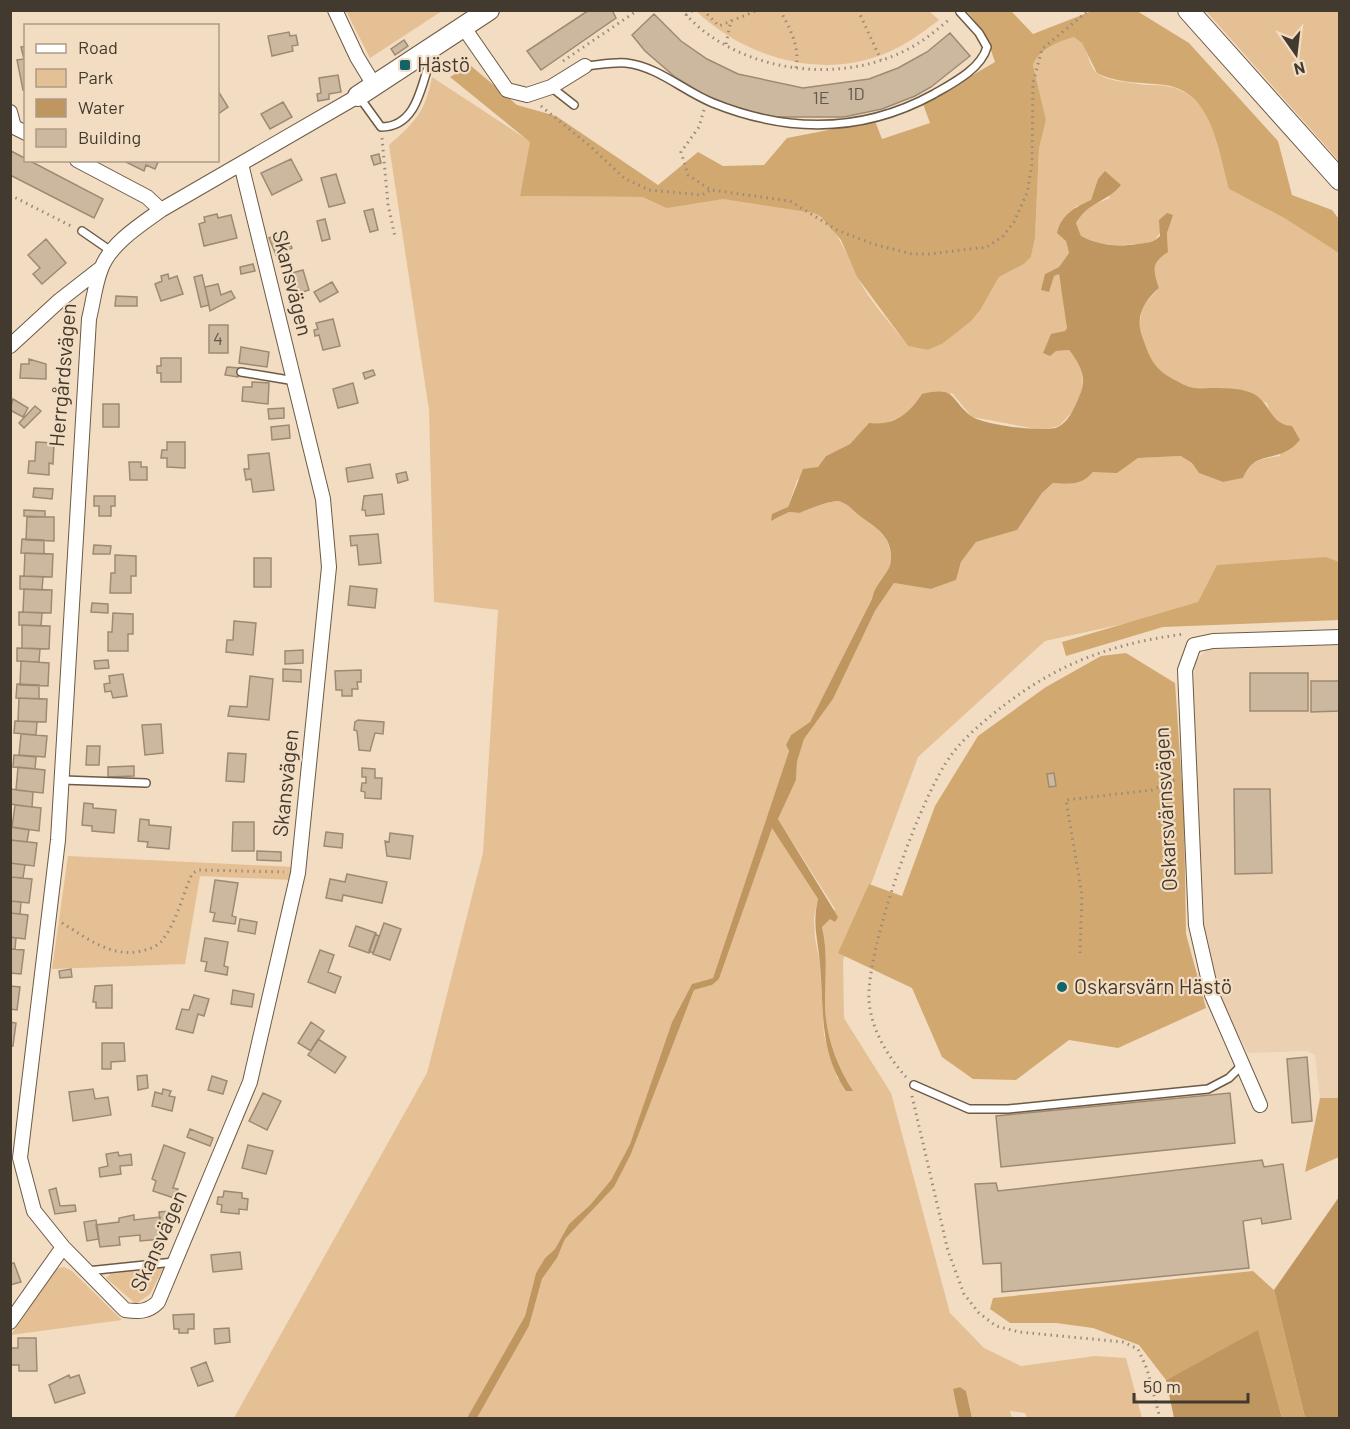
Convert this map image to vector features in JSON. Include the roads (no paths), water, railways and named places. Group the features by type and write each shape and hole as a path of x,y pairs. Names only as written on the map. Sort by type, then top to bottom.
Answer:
{"street":[{"path":"335,10 357,57 374,85"},
{"name":"Herrgårdsvägen","path":"87,1271 63,1247 34,1211 15,1157 50,915 63,780 85,364 89,319 101,268 111,251 161,210 358,96 489,10"},
{"path":"1188,10 1340,180"},
{"path":"464,28 507,90 527,95 551,87 585,66"},
{"path":"10,112 17,130"},
{"path":"81,162 147,197 161,210"},
{"name":"Skansvägen","path":"87,1271 124,1310 138,1312 150,1310 158,1302 250,1082 298,873 330,567 323,499 241,164"},
{"path":"10,346 60,300 101,268"},
{"name":"Oskarsvärnsvägen","path":"1260,1105 1243,1064 1223,1026 1212,995 1196,925 1185,670 1194,645 1213,641 1340,637"},
{"path":"10,1322 63,1247"}],"lane":[{"path":"585,66 626,63 659,73 707,100 756,117 794,124 831,125 879,118 913,105 947,86 984,60 987,47 979,33 960,12"},
{"path":"358,96 381,127 391,127 410,115 417,102 430,60 425,52"},
{"path":"551,87 574,105"},
{"path":"82,231 111,251"},
{"path":"241,372 295,381"},
{"path":"63,780 146,783"},
{"path":"914,1085 969,1109 1008,1109 1208,1089 1229,1078 1243,1064"},
{"path":"87,1271 174,1262"}],"water":[{"path":"1105,171 1121,185 1081,216 1076,223 1081,236 1109,245 1150,242 1160,236 1159,220 1167,213 1173,215 1167,233 1168,252 1156,263 1155,267 1159,288 1149,298 1140,315 1142,336 1154,363 1169,377 1190,387 1235,389 1256,395 1278,421 1292,426 1300,440 1284,453 1254,463 1243,478 1223,482 1199,473 1192,463 1181,456 1138,458 1117,473 1093,472 1080,482 1053,483 1042,493 1017,530 976,542 961,562 956,580 931,589 894,583 875,611 833,699 804,739 797,762 796,780 778,819 838,917 835,922 830,919 822,927 826,955 826,1014 833,1048 841,1070 853,1091 846,1091 837,1076 824,1030 815,924 818,899 772,828 719,979 712,985 694,990 631,1154 614,1187 565,1239 557,1258 542,1279 529,1326 477,1418 467,1418 525,1316 536,1273 545,1258 555,1249 569,1224 590,1205 611,1180 630,1144 672,1022 692,984 713,978 789,751 786,745 791,735 810,722 890,564 891,551 886,538 842,502 830,502 800,513 789,512 771,521 772,514 788,507 803,469 818,467 826,456 850,444 869,423 886,423 900,417 922,394 947,393 971,416 1000,425 1051,429 1066,421 1081,392 1082,375 1079,365 1069,350 1056,351 1050,356 1043,353 1051,334 1065,331 1067,328 1059,274 1054,276 1049,292 1041,290 1045,274 1059,267 1069,253 1066,241 1057,233 1062,221 1074,209 1091,200 1098,179"},
{"path":"1339,1197 1339,1418 1305,1418 1274,1290"},
{"path":"1258,1330 1282,1418 1174,1418 1166,1380"},
{"path":"960,1387 966,1391 972,1418 959,1418 953,1389"}],"place":[{"name":"Hästö","path":"405,65"},
{"name":"Oskarsvärn Hästö","path":"1062,987"}]}
